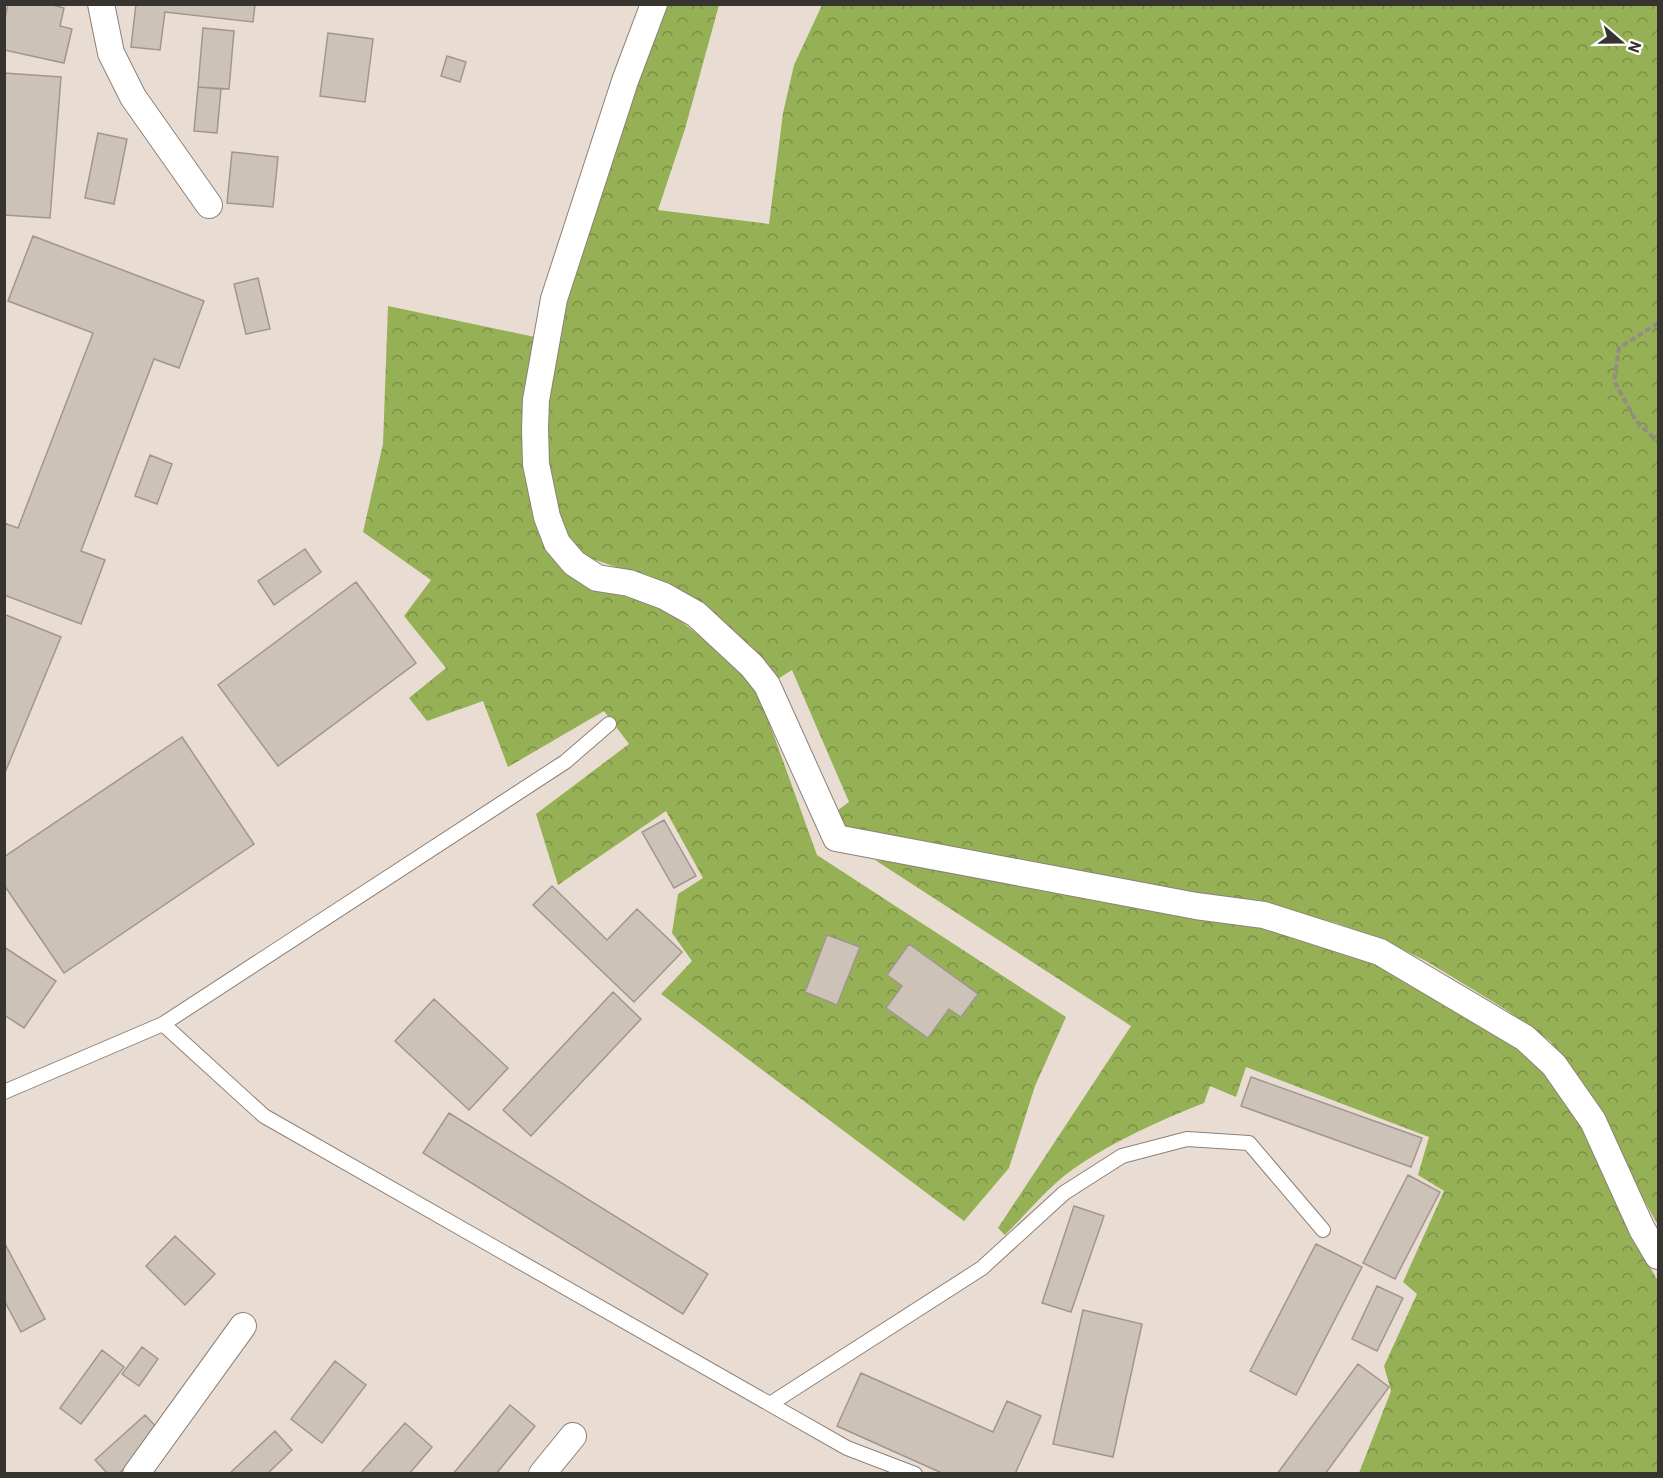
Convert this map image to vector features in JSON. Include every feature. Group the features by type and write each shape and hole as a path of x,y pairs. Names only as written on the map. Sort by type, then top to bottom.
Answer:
{"street":[{"path":"101,4 111,53 133,97 209,205"},
{"path":"654,4 625,81 554,300 544,351 536,400 536,464 548,517 557,543 574,563 597,578 628,583 664,596 696,614 739,651 767,685 836,838 1196,906 1264,915 1307,927 1380,952 1525,1038 1554,1065 1593,1121 1642,1229 1659,1256"},
{"path":"136,1473 243,1326"},
{"path":"542,1473 573,1436"}],"lane":[{"path":"4,1092 163,1024 565,762 609,724"},
{"path":"163,1024 264,1116 847,1448 915,1473"},
{"path":"770,1404 982,1268 1064,1192 1122,1156 1187,1139 1250,1143 1323,1230"}],"path":[{"path":"1659,323 1618,348 1614,381 1636,421 1659,442"}],"green space":[{"path":"663,5 719,5 685,129 658,210 769,224 783,113 794,65 822,5 1658,5 1658,1225 1622,1162 1589,1092 1550,1041 1505,1009 1426,961 1387,942 1336,923 1294,913 1096,878 846,828 838,810 849,802 792,670 773,682 659,582 587,557 571,542 558,521 544,457 545,406 570,279"},
{"path":"388,306 535,337 522,463 531,501 564,567 583,585 629,595 655,605 678,619 726,656 748,680 761,700 817,855 1066,1017 1035,1086 1009,1168 964,1221 661,994 692,961 672,933 678,894 703,878 666,811 558,885 536,814 629,744 604,711 508,767 483,701 427,721 409,698 446,668 404,616 431,580 363,532 383,444"},
{"path":"875,860 925,864 1259,925 1373,962 1526,1053 1551,1077 1592,1137 1637,1245 1658,1281 1658,1473 1359,1473 1391,1391 1384,1366 1417,1294 1403,1282 1444,1191 1418,1175 1429,1137 1246,1067 1236,1097 1210,1086 1204,1103 1108,1147 1072,1170 1050,1188 1005,1235 998,1228 1131,1026"}],"building":[{"path":"8,4 49,4 64,8 60,26 72,29 64,63 4,50 4,22"},
{"path":"136,4 255,4 253,22 165,12 160,50 131,47"},
{"path":"203,28 234,31 229,89 198,87"},
{"path":"328,33 373,39 365,102 320,96"},
{"path":"447,56 466,62 460,82 441,76"},
{"path":"4,73 61,77 50,218 4,215"},
{"path":"198,87 221,89 217,133 194,131"},
{"path":"98,133 127,139 114,204 85,198"},
{"path":"232,152 278,157 273,207 227,203"},
{"path":"33,236 204,301 179,368 154,359 81,551 105,560 81,624 4,595 4,523 18,528 93,333 8,301"},
{"path":"258,278 270,329 246,334 234,284"},
{"path":"150,455 172,464 157,504 135,496"},
{"path":"305,549 321,572 274,605 258,581"},
{"path":"356,582 416,663 278,766 218,685"},
{"path":"6,615 61,637 4,775 4,619"},
{"path":"182,737 254,844 64,973 4,885 4,857"},
{"path":"664,820 696,876 674,888 642,832"},
{"path":"552,886 607,940 637,909 682,952 634,1002 533,905"},
{"path":"827,935 860,947 837,1005 805,992"},
{"path":"909,944 978,994 961,1017 949,1009 928,1038 886,1008 902,986 887,975"},
{"path":"4,947 56,981 24,1028 4,1015"},
{"path":"613,992 641,1019 531,1136 503,1110"},
{"path":"434,999 508,1068 469,1110 395,1041"},
{"path":"1251,1077 1422,1138 1411,1167 1241,1106"},
{"path":"449,1113 708,1274 683,1314 423,1153"},
{"path":"1408,1175 1440,1192 1395,1279 1363,1263"},
{"path":"1074,1206 1104,1216 1071,1312 1042,1303"},
{"path":"175,1236 215,1274 185,1305 146,1266"},
{"path":"4,1242 45,1319 21,1332 4,1300"},
{"path":"1316,1244 1362,1267 1296,1395 1250,1371"},
{"path":"1377,1286 1403,1298 1377,1351 1352,1339"},
{"path":"1083,1310 1142,1324 1113,1457 1053,1444"},
{"path":"142,1347 158,1359 139,1386 122,1374"},
{"path":"102,1350 124,1367 81,1424 60,1408"},
{"path":"335,1361 366,1385 322,1443 291,1419"},
{"path":"1358,1364 1389,1387 1325,1474 1277,1474"},
{"path":"861,1373 993,1432 1007,1401 1041,1416 1015,1474 944,1474 837,1426"},
{"path":"510,1405 535,1426 496,1474 453,1474"},
{"path":"145,1415 163,1434 118,1474 108,1474 95,1460"},
{"path":"405,1423 432,1447 409,1474 360,1474"},
{"path":"275,1431 292,1450 267,1474 229,1474"}]}
